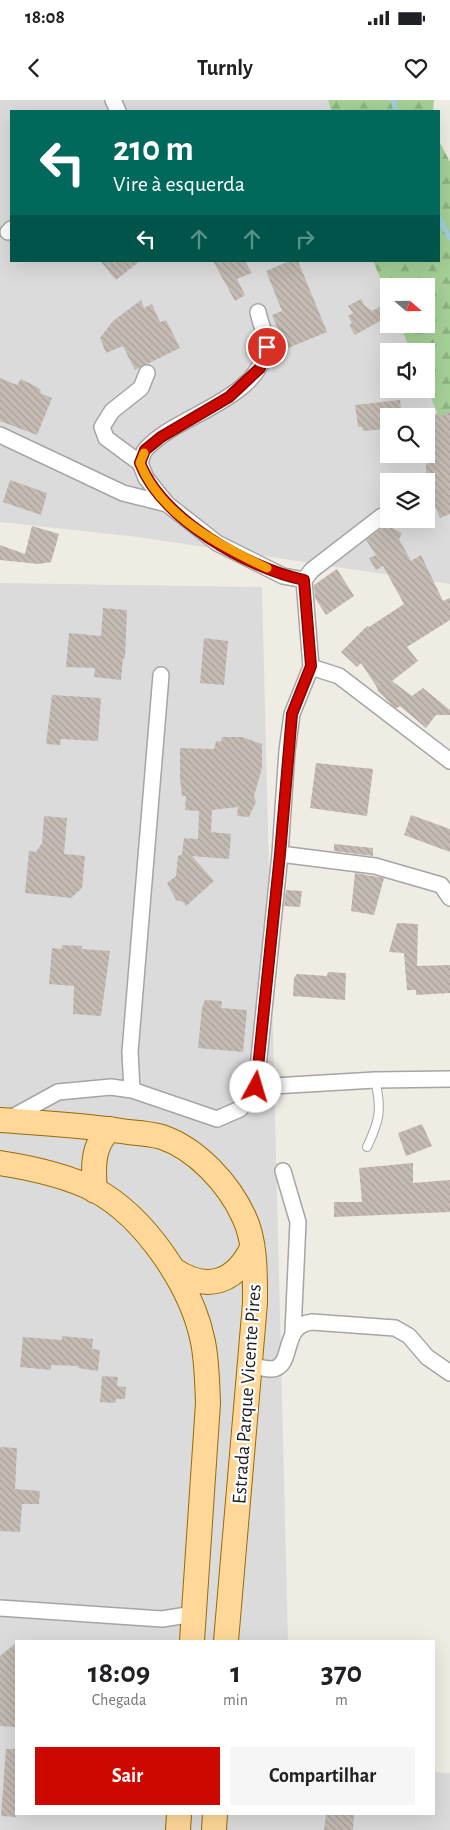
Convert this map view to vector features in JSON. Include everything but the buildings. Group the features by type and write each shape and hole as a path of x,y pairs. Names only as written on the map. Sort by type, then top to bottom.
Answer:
{"main road":[{"name":"Estrada Parque Vicente Pires","path":"3,1120 110,1129 161,1137 188,1149 208,1167 228,1192 245,1218 252,1248 255,1303 248,1365 226,1640"},
{"path":"95,1190 93,1167 96,1151 104,1134 110,1129"},
{"name":"Estrada Parque Vicente Pires","path":"0,1163 59,1175 95,1190 136,1222 174,1270 195,1315 203,1341 208,1402 192,1640"},
{"path":"174,1270 187,1279 203,1283 219,1281 233,1274 245,1263 252,1248"},
{"path":"178,1830 180,1815"},
{"path":"214,1830 215,1815"}],"street":[{"path":"140,463 145,450 161,437 229,397 260,368 267,347 258,312"},
{"path":"146,373 141,388 112,411 102,427 106,438 140,463 146,478 167,504 217,543 283,576 304,580"},
{"path":"0,435 123,493 167,504"},
{"path":"3,1120 58,1092 111,1087 132,1090 217,1119 240,1108 256,1087 280,854 292,714 311,666 304,580 312,570 380,518"},
{"path":"311,666 338,676 450,761"},
{"path":"132,1090 130,1052 161,675"},
{"path":"280,854 375,866 440,885 450,898"},
{"path":"256,1087 375,1080 450,1080"},
{"path":"248,1365 273,1369 280,1365 286,1358 293,1332 298,1222 283,1171"},
{"path":"293,1332 302,1323 312,1322 395,1328 409,1336 427,1357 450,1373"},
{"path":"0,1608 162,1619 194,1614"}],"lane":[{"path":"367,1147 379,1122 380,1101 375,1080"}],"shaded area":[{"path":"0,100 328,100 331,110 10,110 10,262 373,262 380,278 380,333 403,333 407,343 380,343 380,398 431,398 440,419 450,433 450,584 138,537 0,522"},
{"path":"0,583 262,587 288,1640 15,1640 15,1815 435,1815 435,1772 450,1773 450,1830 0,1830"}],"green space":[{"path":"328,100 434,100 433,110 331,110"},
{"path":"440,143 450,162 450,433 440,419 431,398 435,398 435,343 407,343 403,333 435,333 435,278 380,278 373,262 440,262"}],"waterway":[{"path":"393,100 396,110"},
{"path":"440,220 450,238"}],"slow traffic":[{"path":"144,453 140,463 146,478 167,504 217,543 267,568"}],"route":[{"path":"256,1087 280,854 287,751 292,714 307,682 311,666 304,580 283,576 217,543 167,504 146,478 140,463 145,450 161,437 229,397 260,368 267,347"}]}
